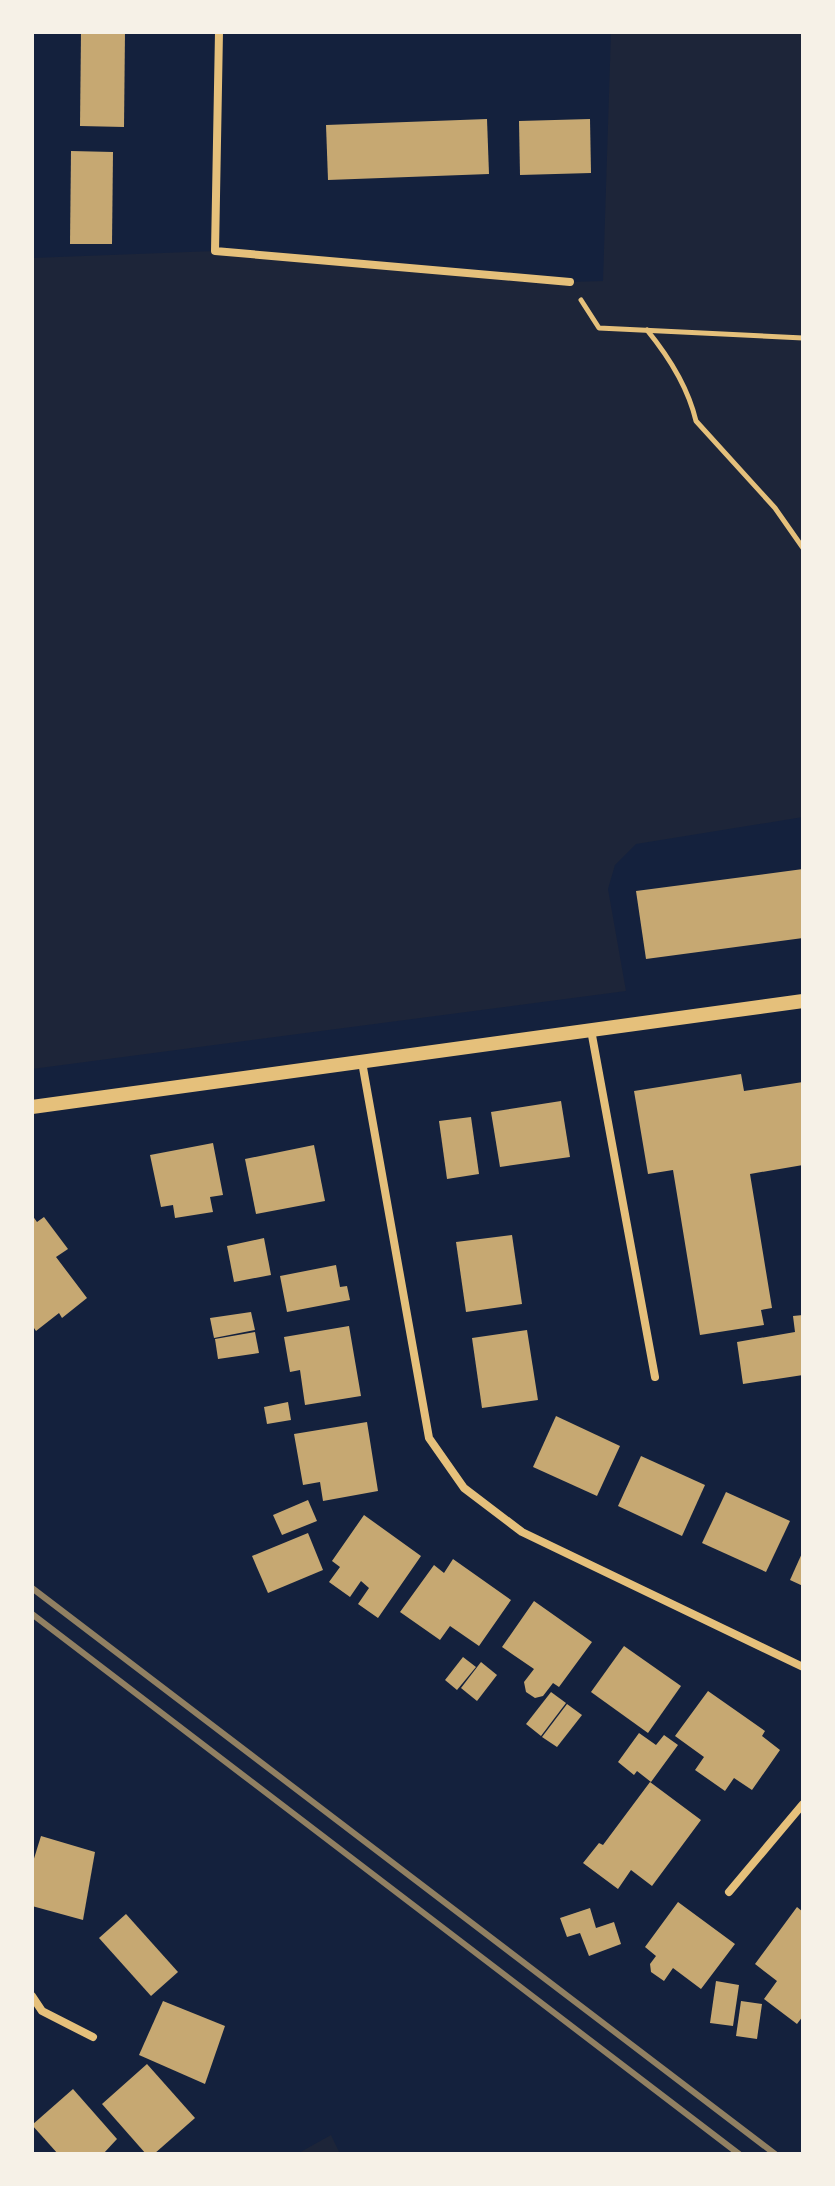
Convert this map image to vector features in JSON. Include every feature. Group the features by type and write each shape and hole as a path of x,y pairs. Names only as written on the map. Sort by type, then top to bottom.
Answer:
{"street":[{"path":"219,32 215,251 570,282"},
{"path":"32,1107 803,1001"},
{"path":"591,1030 655,1377"},
{"path":"362,1062 429,1438 464,1488 522,1532 803,1667"},
{"path":"729,1892 803,1804"},
{"path":"32,1996 42,2011 93,2037"},
{"path":"32,2019 42,2011"}],"path":[{"path":"570,282 599,328 803,338"},
{"path":"647,330 668,356 693,406 696,421 775,508 803,548"}],"shaded area":[{"path":"611,32 803,32 803,817 636,844 615,865 608,889 626,991 32,1069 32,258 215,251 570,282 603,281"},
{"path":"331,2135 340,2154 297,2154"}],"building":[{"path":"81,32 125,32 124,127 80,126"},
{"path":"487,119 489,174 328,180 326,125"},
{"path":"590,119 591,173 520,175 519,121"},
{"path":"71,151 113,152 112,244 70,244"},
{"path":"803,869 803,938 646,959 636,891"},
{"path":"741,1074 744,1091 803,1082 803,1165 750,1174 772,1308 761,1310 764,1325 700,1335 673,1170 648,1174 634,1091"},
{"path":"561,1101 570,1157 500,1167 491,1112"},
{"path":"471,1117 479,1174 447,1179 439,1121"},
{"path":"213,1143 223,1195 210,1197 213,1212 175,1218 173,1205 161,1207 150,1155"},
{"path":"314,1145 325,1201 256,1214 245,1159"},
{"path":"32,1215 37,1222 44,1217 68,1249 56,1257 87,1298 62,1318 59,1313 36,1331 32,1325"},
{"path":"512,1235 522,1304 466,1312 456,1242"},
{"path":"264,1238 271,1275 234,1282 227,1246"},
{"path":"336,1265 340,1287 347,1286 350,1300 287,1312 280,1276"},
{"path":"251,1312 255,1330 214,1338 210,1318"},
{"path":"803,1315 803,1375 743,1384 737,1342 795,1332 793,1316"},
{"path":"349,1326 361,1396 305,1405 300,1370 290,1372 284,1337"},
{"path":"527,1330 538,1400 482,1408 472,1338"},
{"path":"255,1332 259,1353 218,1359 215,1339"},
{"path":"288,1402 291,1420 267,1424 264,1407"},
{"path":"556,1416 620,1446 597,1496 533,1467"},
{"path":"367,1422 378,1491 323,1501 320,1482 303,1485 294,1434"},
{"path":"641,1456 705,1485 682,1536 618,1506"},
{"path":"726,1492 790,1521 766,1572 702,1543"},
{"path":"308,1500 317,1521 282,1535 273,1515"},
{"path":"364,1515 421,1556 378,1618 358,1604 369,1588 361,1581 350,1597 329,1582 340,1567 332,1561"},
{"path":"308,1533 323,1570 268,1593 252,1556"},
{"path":"803,1551 803,1586 790,1580"},
{"path":"453,1559 511,1600 479,1646 450,1626 440,1640 400,1612 434,1565 444,1573"},
{"path":"534,1601 592,1642 559,1687 553,1683 543,1696 535,1698 526,1692 524,1682 534,1669 502,1647"},
{"path":"624,1646 681,1686 648,1733 591,1692"},
{"path":"463,1657 476,1667 457,1690 445,1680"},
{"path":"481,1662 497,1675 477,1701 461,1688"},
{"path":"708,1691 765,1731 762,1736 780,1750 752,1790 734,1778 725,1791 695,1770 704,1757 675,1736"},
{"path":"551,1692 566,1703 541,1736 526,1724"},
{"path":"567,1704 582,1715 557,1747 542,1737"},
{"path":"639,1733 656,1745 664,1735 678,1745 651,1782 637,1771 634,1775 618,1762"},
{"path":"650,1782 701,1820 652,1886 631,1870 618,1889 583,1863 599,1843 603,1845"},
{"path":"41,1836 95,1852 83,1920 32,1906 32,1865"},
{"path":"678,1902 735,1944 701,1989 673,1968 664,1981 651,1972 650,1964 656,1956 645,1947"},
{"path":"797,1907 803,1912 803,2016 797,2024 764,1999 777,1981 755,1964"},
{"path":"590,1908 596,1928 614,1922 621,1944 589,1956 580,1933 567,1937 560,1918"},
{"path":"126,1914 178,1972 151,1996 99,1938"},
{"path":"716,1981 739,1985 733,2026 710,2023"},
{"path":"163,2001 225,2026 205,2084 139,2055"},
{"path":"741,2001 762,2004 757,2039 736,2036"},
{"path":"147,2064 195,2118 154,2154 146,2154 102,2104"},
{"path":"73,2089 117,2139 103,2154 58,2154 32,2125"}],"railway":[{"path":"32,1588 775,2154"},
{"path":"32,1614 739,2154"}]}
